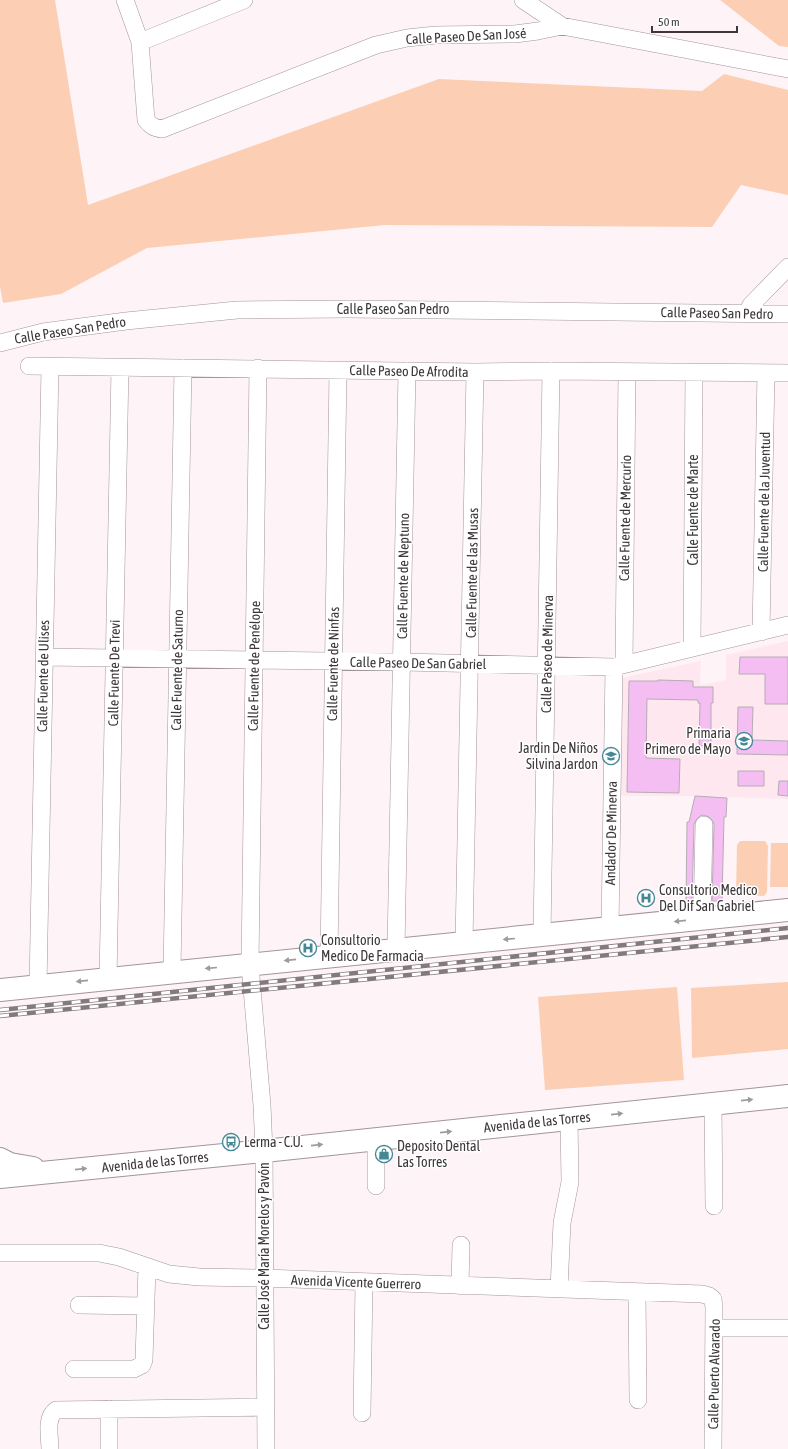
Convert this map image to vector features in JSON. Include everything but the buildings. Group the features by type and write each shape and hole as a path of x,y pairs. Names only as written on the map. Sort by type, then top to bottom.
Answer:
{"main road":[{"path":"1,990 172,971 250,965 788,910"},
{"name":"Avenida de las Torres","path":"0,1177 788,1096"},
{"path":"0,1159 10,1164 55,1171"}],"street":[{"path":"125,0 140,42 244,0"},
{"path":"523,0 562,26"},
{"name":"Calle Paseo De San José","path":"140,42 146,120 155,128 170,126 376,45 407,38 436,35 515,34 562,26 788,69"},
{"path":"746,313 751,305 788,267"},
{"name":"Calle Paseo San Pedro","path":"0,343 43,332 126,321 237,310 348,309 788,314"},
{"name":"Calle Paseo De Afrodita","path":"29,366 120,368 258,368 338,371 788,373"},
{"name":"Calle Fuente de Ulises","path":"38,986 50,367"},
{"name":"Calle Fuente De Trevi","path":"108,979 120,368"},
{"name":"Calle Fuente de Saturno","path":"172,971 183,368"},
{"name":"Calle Fuente de Penélope","path":"250,965 258,368"},
{"name":"Calle Fuente de Ninfas","path":"329,956 338,371"},
{"name":"Calle Fuente de Neptuno","path":"396,950 407,371"},
{"name":"Calle Paseo de Minerva","path":"542,936 551,371"},
{"name":"Calle Fuente de las Musas","path":"464,942 475,372"},
{"name":"Calle Fuente de Mercurio","path":"619,666 627,372"},
{"name":"Calle Fuente de Marte","path":"692,647 694,373"},
{"name":"Calle Fuente de la Juventud","path":"761,632 766,373"},
{"name":"Calle Paseo De San Gabriel","path":"44,657 619,666 692,647 788,625"},
{"name":"Andador De Minerva","path":"610,928 619,666"},
{"path":"702,919 704,825"},
{"name":"Calle José María Morelos y Pavón","path":"250,965 262,1105 264,1151 266,1449"},
{"path":"713,1104 714,1206"},
{"path":"558,1289 562,1222 570,1182 569,1119"},
{"path":"376,1139 376,1186"},
{"path":"460,1286 461,1245"},
{"name":"Avenida Vicente Guerrero","path":"0,1253 98,1253 119,1257 169,1274 199,1277 702,1294 713,1299"},
{"path":"74,1369 139,1368 144,1360 147,1267"},
{"path":"362,1413 364,1283"},
{"path":"637,1292 638,1400"},
{"name":"Calle Puerto Alvarado","path":"713,1299 713,1449"},
{"path":"79,1305 146,1306"},
{"path":"714,1328 788,1328"},
{"path":"50,1449 50,1420 53,1412 56,1410 265,1407"},
{"path":"109,1409 110,1449"}],"shaded area":[{"path":"0,0 55,0 88,205 439,79 702,91 724,74 788,90 788,195 741,185 712,227 385,225 147,248 61,294 3,303 0,287"},
{"path":"720,0 788,0 788,47 779,46"},
{"path":"788,641 788,799 698,796 619,796 622,678 701,661 700,685 726,680 726,655"},
{"path":"740,841 765,841 768,846 767,892 764,896 740,895 736,892 737,845"},
{"path":"771,843 788,843 788,887 770,887"},
{"path":"788,982 788,1049 692,1058 691,988"},
{"path":"677,987 684,1080 545,1090 538,997"}],"railway":[{"path":"0,1010 788,928"},
{"path":"0,1016 788,937"}],"place":[{"name":"Primaria Primero de Mayo","path":"744,741"},
{"name":"Jardin De Niños Silvina Jardon","path":"611,756"},
{"name":"Consultorio Medico Del Dif San Gabriel","path":"646,898"},
{"name":"Consultorio Medico De Farmacia","path":"308,948"},
{"name":"Lerma - C.U.","path":"231,1142"},
{"name":"Deposito Dental Las Torres","path":"384,1154"}]}
